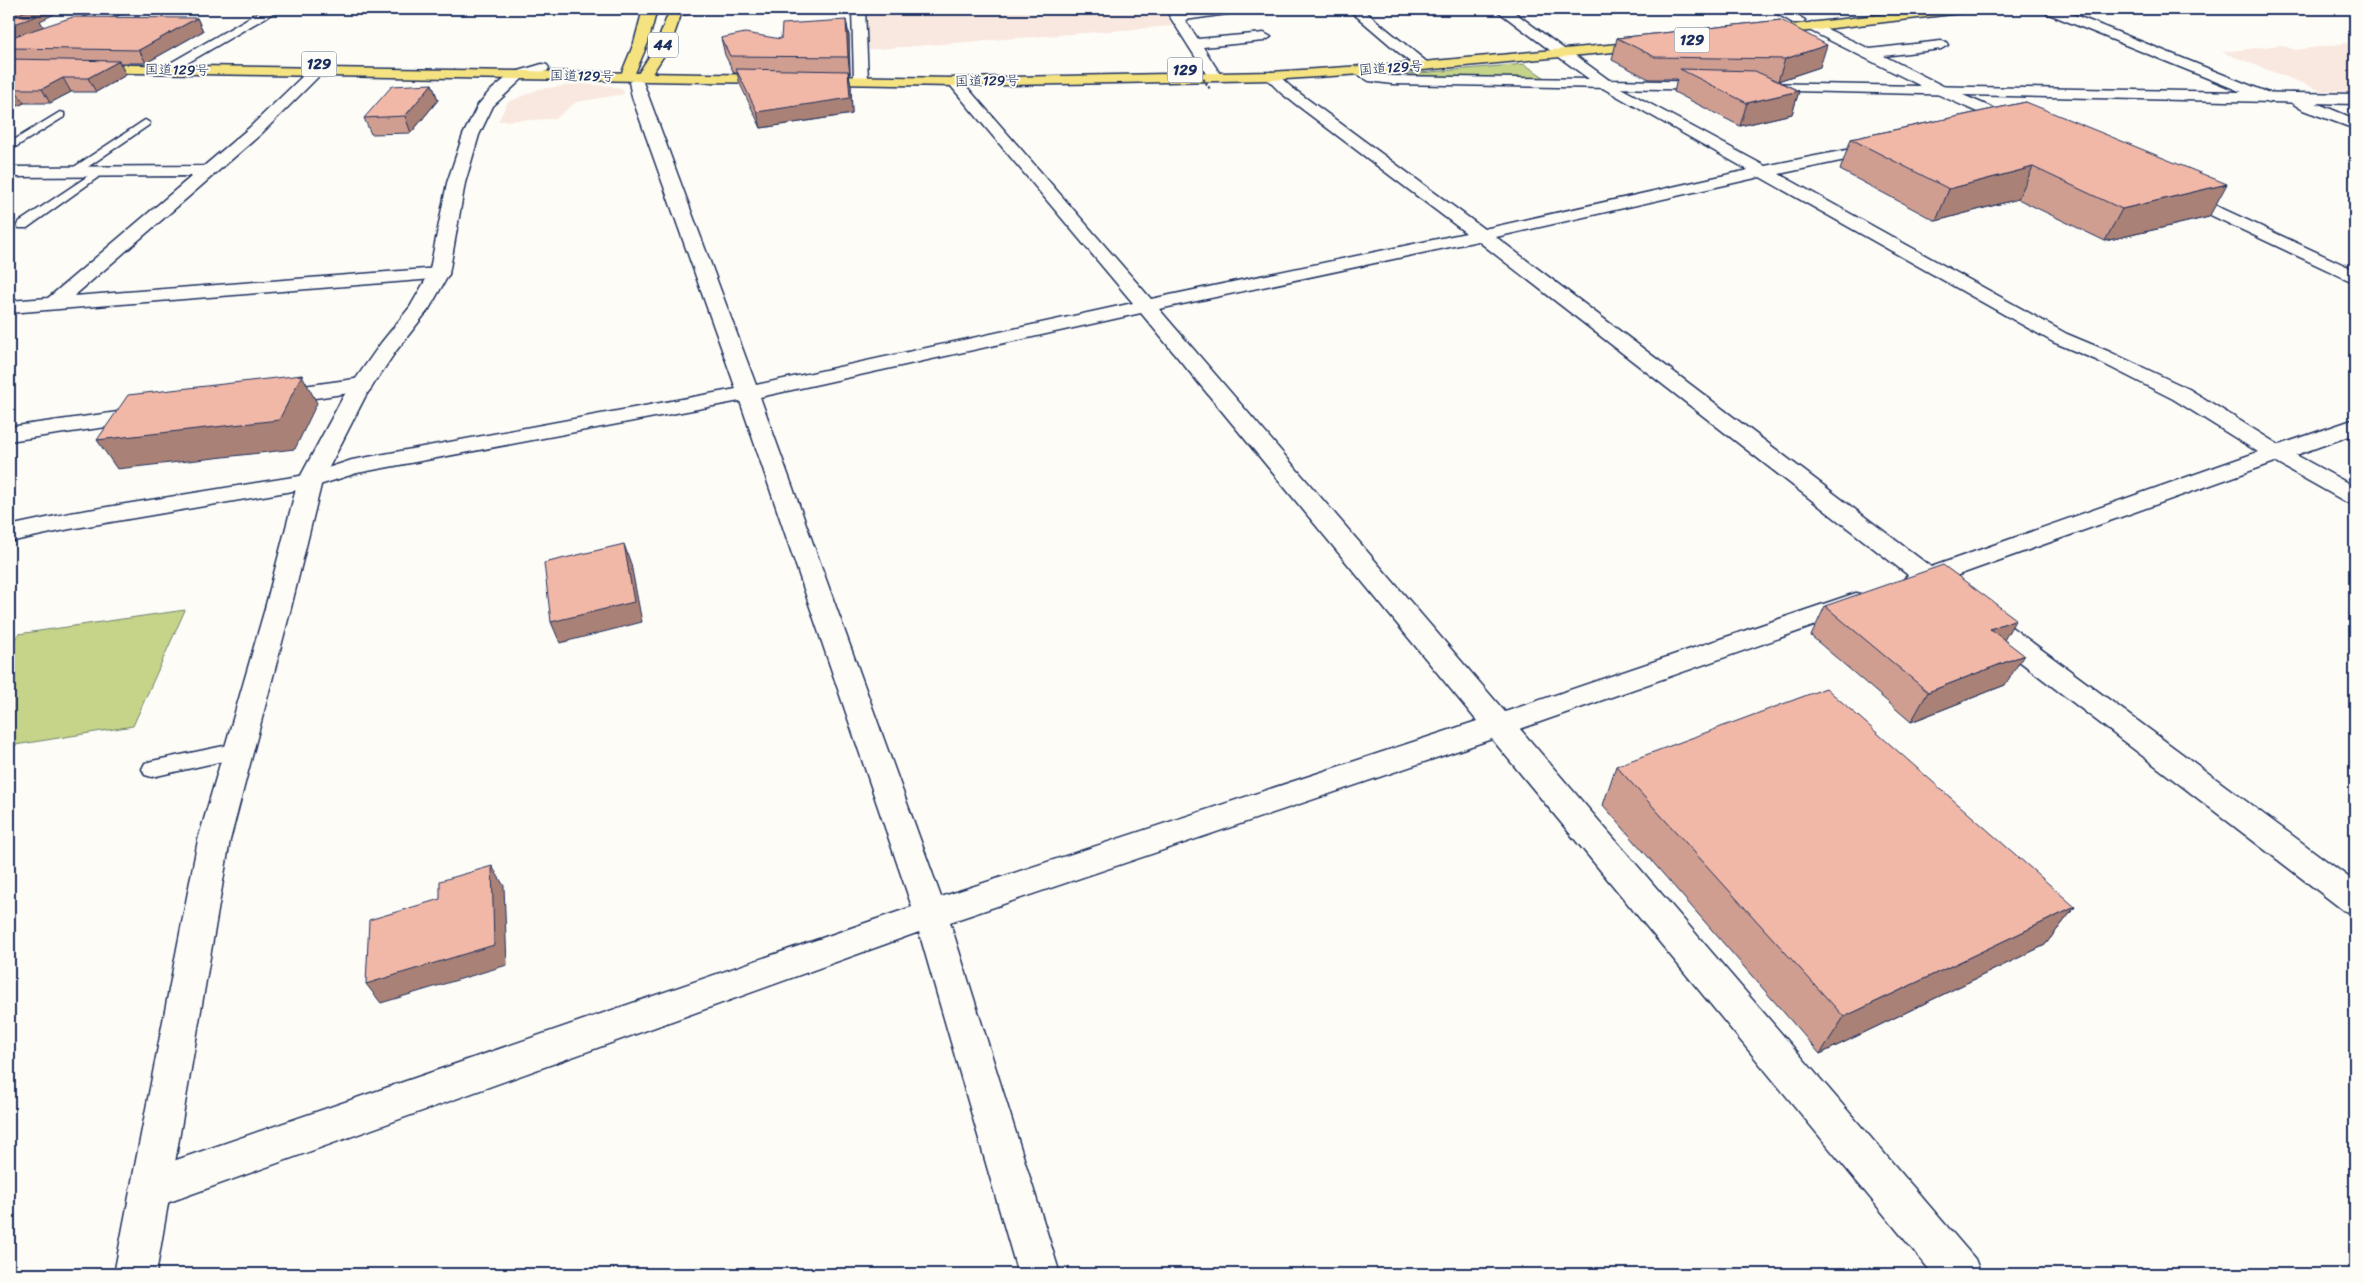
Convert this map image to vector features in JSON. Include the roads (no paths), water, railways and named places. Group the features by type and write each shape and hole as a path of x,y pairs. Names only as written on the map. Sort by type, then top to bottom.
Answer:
{"main road":[{"name":"44","path":"637,75 641,42 650,9"},
{"name":"44","path":"637,75 663,46 676,9"},
{"path":"1894,9 1798,20 1744,30 1812,26 1961,9"},
{"name":"国道129号","path":"9,60 181,61 637,75 862,76 1112,72 1212,79 1560,51 1659,40"},
{"name":"国道129号","path":"862,76 955,82 1212,79 1359,71 1419,62"},
{"name":"国道129号","path":"9,67 315,72 525,71 637,75"}],"street":[{"path":"9,49 120,9"},
{"path":"167,69 273,9"},
{"path":"676,9 693,9"},
{"path":"858,9 862,76"},
{"path":"1173,13 1234,9"},
{"path":"1354,9 1419,62"},
{"path":"1776,9 1798,20"},
{"path":"2049,9 2269,98"},
{"path":"1504,10 1524,10"},
{"path":"1504,10 1604,83 2060,338 2103,356 2181,394 2275,453 2355,497"},
{"path":"1173,13 1194,44 1212,79"},
{"path":"1812,26 1942,91 2022,126 1980,129"},
{"path":"1194,44 1264,37"},
{"path":"1868,54 1941,45"},
{"path":"135,1274 214,840 310,481 362,385 388,347 419,309 439,274 456,183 472,136 486,104 494,95 525,71"},
{"path":"1359,71 1374,78 1392,80 2355,99"},
{"path":"53,304 255,131 315,72"},
{"path":"637,75 640,97 748,393 931,914 1039,1274"},
{"path":"1271,76 1286,90 1481,235 1927,577 2355,900"},
{"path":"955,82 1146,306 1960,1274"},
{"path":"2292,98 2308,107 2355,124"},
{"path":"9,534 70,521 310,481 352,466 748,393 1481,235 1762,172 1904,144"},
{"path":"9,172 209,171"},
{"path":"2163,186 2309,253 2355,277"},
{"path":"9,307 439,274"},
{"path":"255,400 362,385"},
{"path":"9,434 169,412"},
{"path":"150,1189 931,914 1499,725 1885,592 2355,426"}],"lane":[{"path":"9,148 45,125 63,120"},
{"path":"74,171 145,123"},
{"path":"23,225 100,171"},
{"path":"152,769 238,751"}]}
